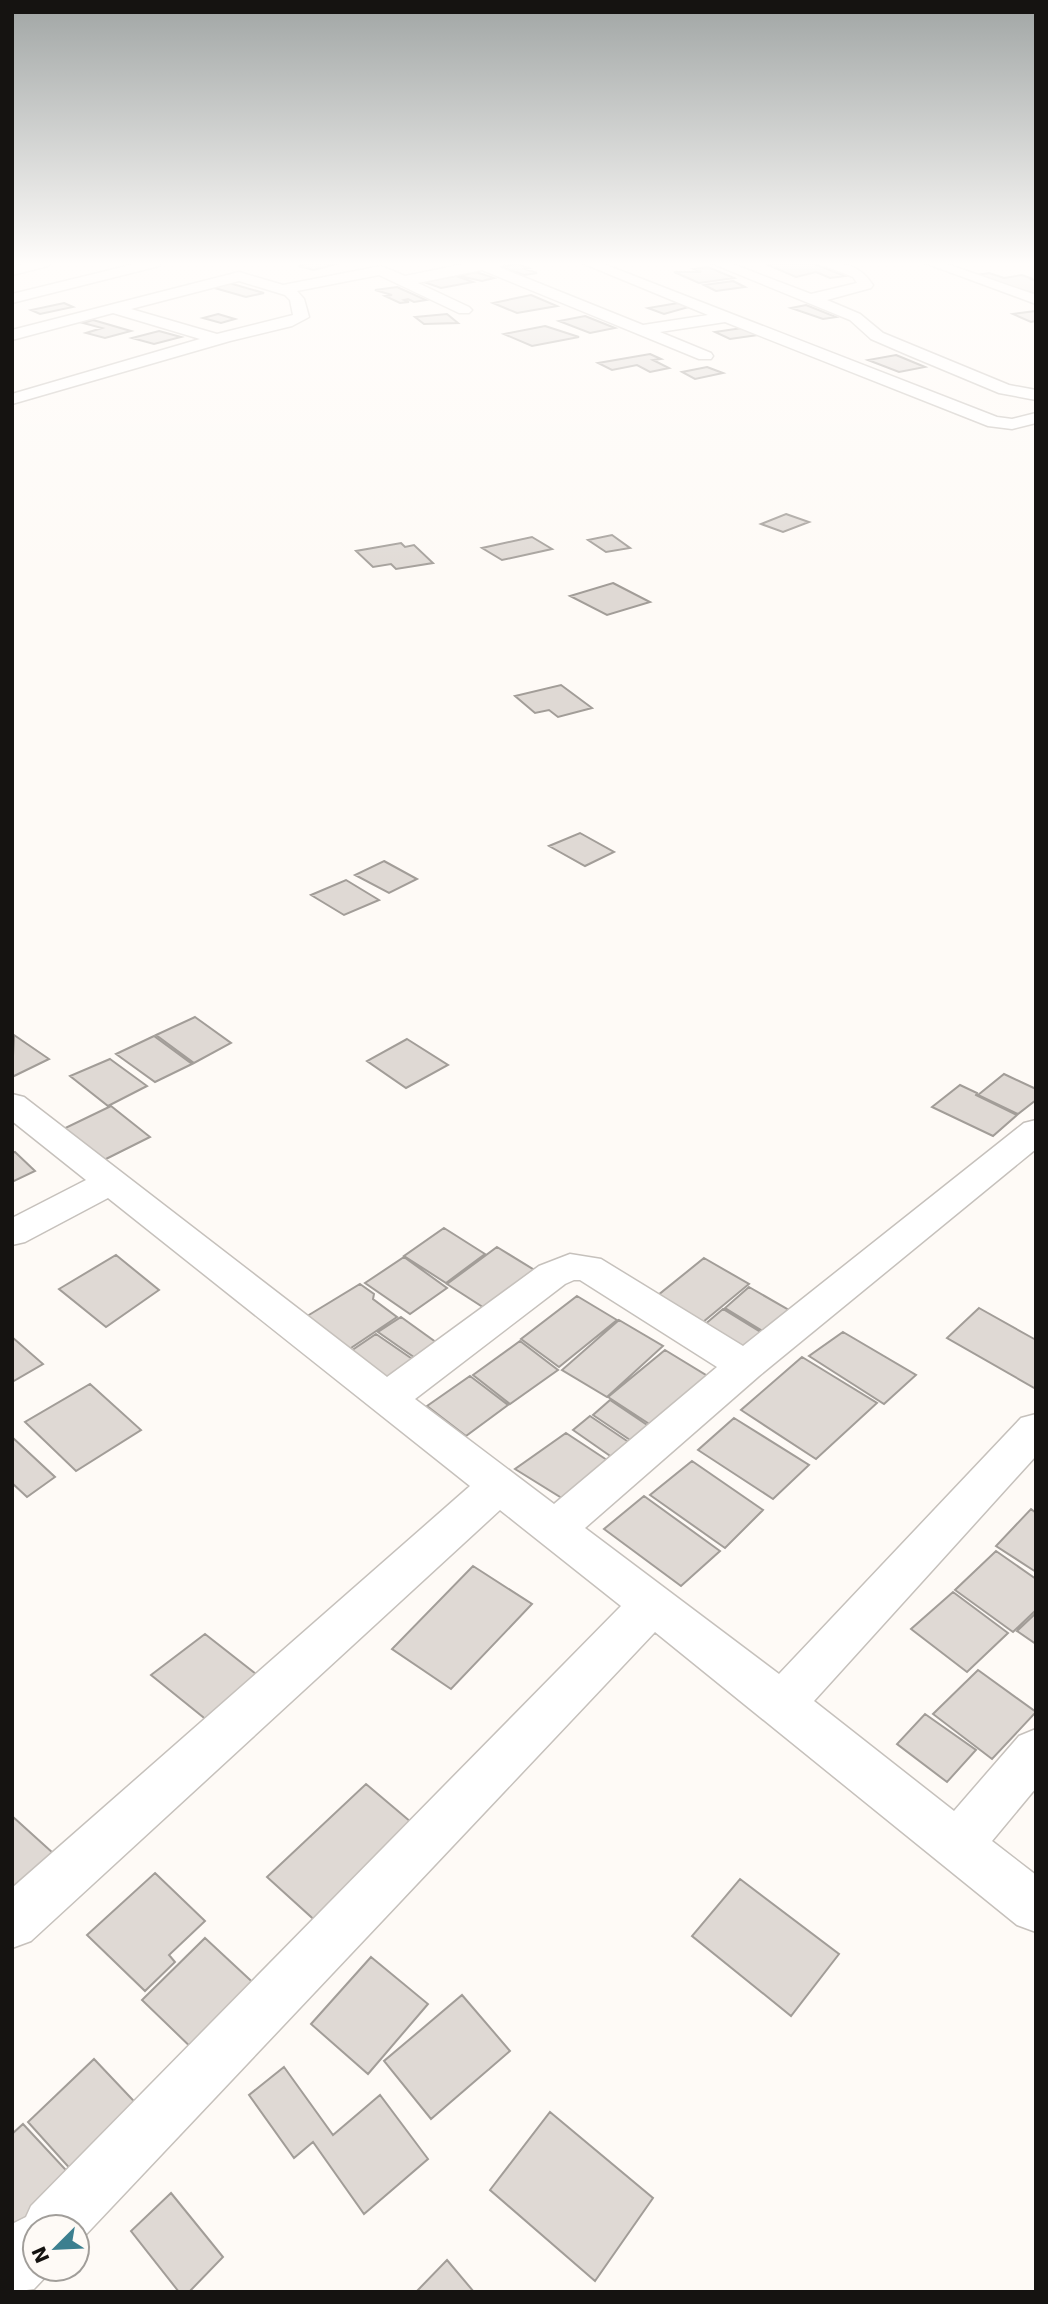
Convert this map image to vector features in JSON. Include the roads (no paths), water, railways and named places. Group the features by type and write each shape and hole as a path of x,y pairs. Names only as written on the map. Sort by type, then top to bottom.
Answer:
{"street":[{"path":"12,399 112,371"},
{"path":"863,371 994,422 1012,424 1036,418"},
{"path":"960,371 1005,389 1036,395"},
{"path":"12,1104 651,1605 782,1704 1036,1907"},
{"path":"554,1529 745,1366 1036,1131"},
{"path":"12,1233 110,1182"},
{"path":"387,1398 552,1275 570,1267 588,1268 612,1281 745,1366"},
{"path":"782,1704 1036,1429"},
{"path":"12,1923 499,1486"},
{"path":"65,2213 651,1605"},
{"path":"957,1845 1036,1751"}]}
